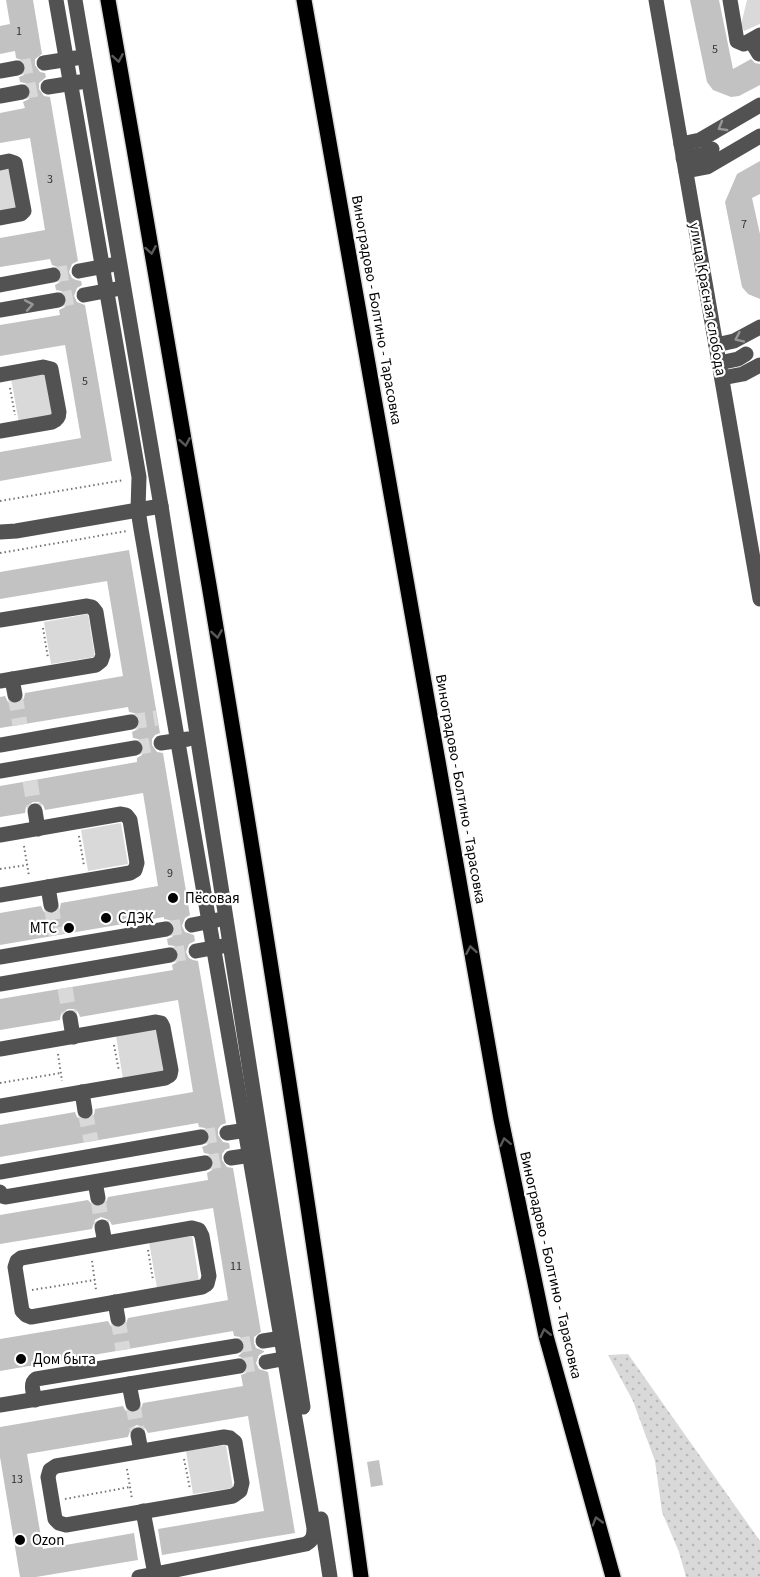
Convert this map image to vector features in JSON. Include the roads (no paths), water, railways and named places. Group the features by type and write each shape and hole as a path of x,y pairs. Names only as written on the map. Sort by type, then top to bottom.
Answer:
{"main road":[{"path":"108,0 209,582 288,1076 361,1577"},
{"name":"Виноградово - Болтино - Тарасовка","path":"304,0 501,1119 546,1336 613,1577"}],"street":[{"path":"56,0 139,477 138,510 213,948 252,1129"},
{"path":"75,0 161,506 226,919 252,1129 287,1337 314,1528 314,1535 306,1544 139,1577"},
{"name":"улица Красная слобода","path":"656,0 719,363 755,545 760,599"},
{"path":"730,0 737,40 744,44 755,38 759,54"},
{"path":"44,63 85,56"},
{"path":"0,71 18,68"},
{"path":"48,87 89,80"},
{"path":"0,96 22,92"},
{"path":"683,158 700,140 760,105"},
{"path":"683,158 707,167 759,139"},
{"path":"683,158 704,154 712,149"},
{"path":"0,163 12,161 15,163 24,211 21,214 0,218"},
{"path":"80,271 120,264"},
{"path":"0,285 53,275"},
{"path":"84,295 124,288"},
{"path":"0,310 58,300"},
{"path":"716,345 734,341 760,327"},
{"path":"719,363 738,359 746,354"},
{"path":"722,378 743,375 760,365"},
{"path":"0,431 52,422 59,417 51,369 43,367 4,374"},
{"path":"0,532 161,506"},
{"path":"0,621 92,607 96,612 103,655 101,661 96,665 50,673 9,685"},
{"path":"157,718 193,712"},
{"path":"0,745 131,722"},
{"path":"20,725 23,741"},
{"path":"161,743 197,737"},
{"path":"0,771 28,773 135,748"},
{"path":"35,811 38,829"},
{"path":"0,835 126,815 130,820 137,863 135,870 130,873 0,896"},
{"path":"48,887 51,905"},
{"path":"192,925 226,919"},
{"path":"0,957 57,941 165,929"},
{"path":"196,951 230,945"},
{"path":"0,984 63,981 170,955"},
{"path":"70,1018 73,1037"},
{"path":"0,1049 156,1022 161,1023 164,1027 171,1070 170,1076 165,1078 0,1106"},
{"path":"82,1092 86,1111"},
{"path":"227,1133 252,1129"},
{"path":"0,1172 92,1148 201,1137"},
{"path":"231,1158 256,1154"},
{"path":"0,1192 5,1197 205,1163"},
{"path":"95,1182 98,1198"},
{"path":"102,1227 105,1243"},
{"path":"192,1228 198,1230 202,1236 209,1276 207,1284 202,1287 31,1317 22,1311 16,1261 21,1258 105,1243 192,1228"},
{"path":"115,1302 118,1319"},
{"path":"262,1341 287,1337"},
{"path":"35,1400 32,1385 36,1378 125,1357 236,1346"},
{"path":"266,1362 290,1358"},
{"path":"290,1358 330,1577"},
{"path":"0,1405 239,1366"},
{"path":"129,1384 133,1404"},
{"path":"138,1435 141,1451"},
{"path":"224,1437 230,1438 235,1442 242,1483 240,1491 233,1496 66,1525 55,1519 48,1477 50,1470 56,1466 141,1451 224,1437"},
{"path":"139,1512 155,1574"}],"tunnel":[{"path":"17,68 44,63"},
{"path":"22,92 48,87"},
{"path":"53,275 79,271"},
{"path":"58,300 84,295"},
{"path":"15,695 20,725"},
{"path":"131,722 157,718"},
{"path":"135,748 161,743"},
{"path":"30,781 35,811"},
{"path":"51,905 56,935"},
{"path":"166,929 192,925"},
{"path":"170,955 196,951"},
{"path":"65,988 70,1018"},
{"path":"85,1111 91,1141"},
{"path":"201,1137 227,1133"},
{"path":"205,1163 231,1158"},
{"path":"98,1198 102,1227"},
{"path":"118,1319 123,1350"},
{"path":"236,1346 263,1341"},
{"path":"239,1366 266,1362"},
{"path":"133,1404 138,1435"}],"place":[{"name":"Пёсовая","path":"173,898"},
{"name":"СДЭК","path":"106,918"},
{"name":"МТС","path":"69,928"},
{"name":"Дом быта","path":"21,1359"},
{"name":"Ozon","path":"20,1540"}]}
